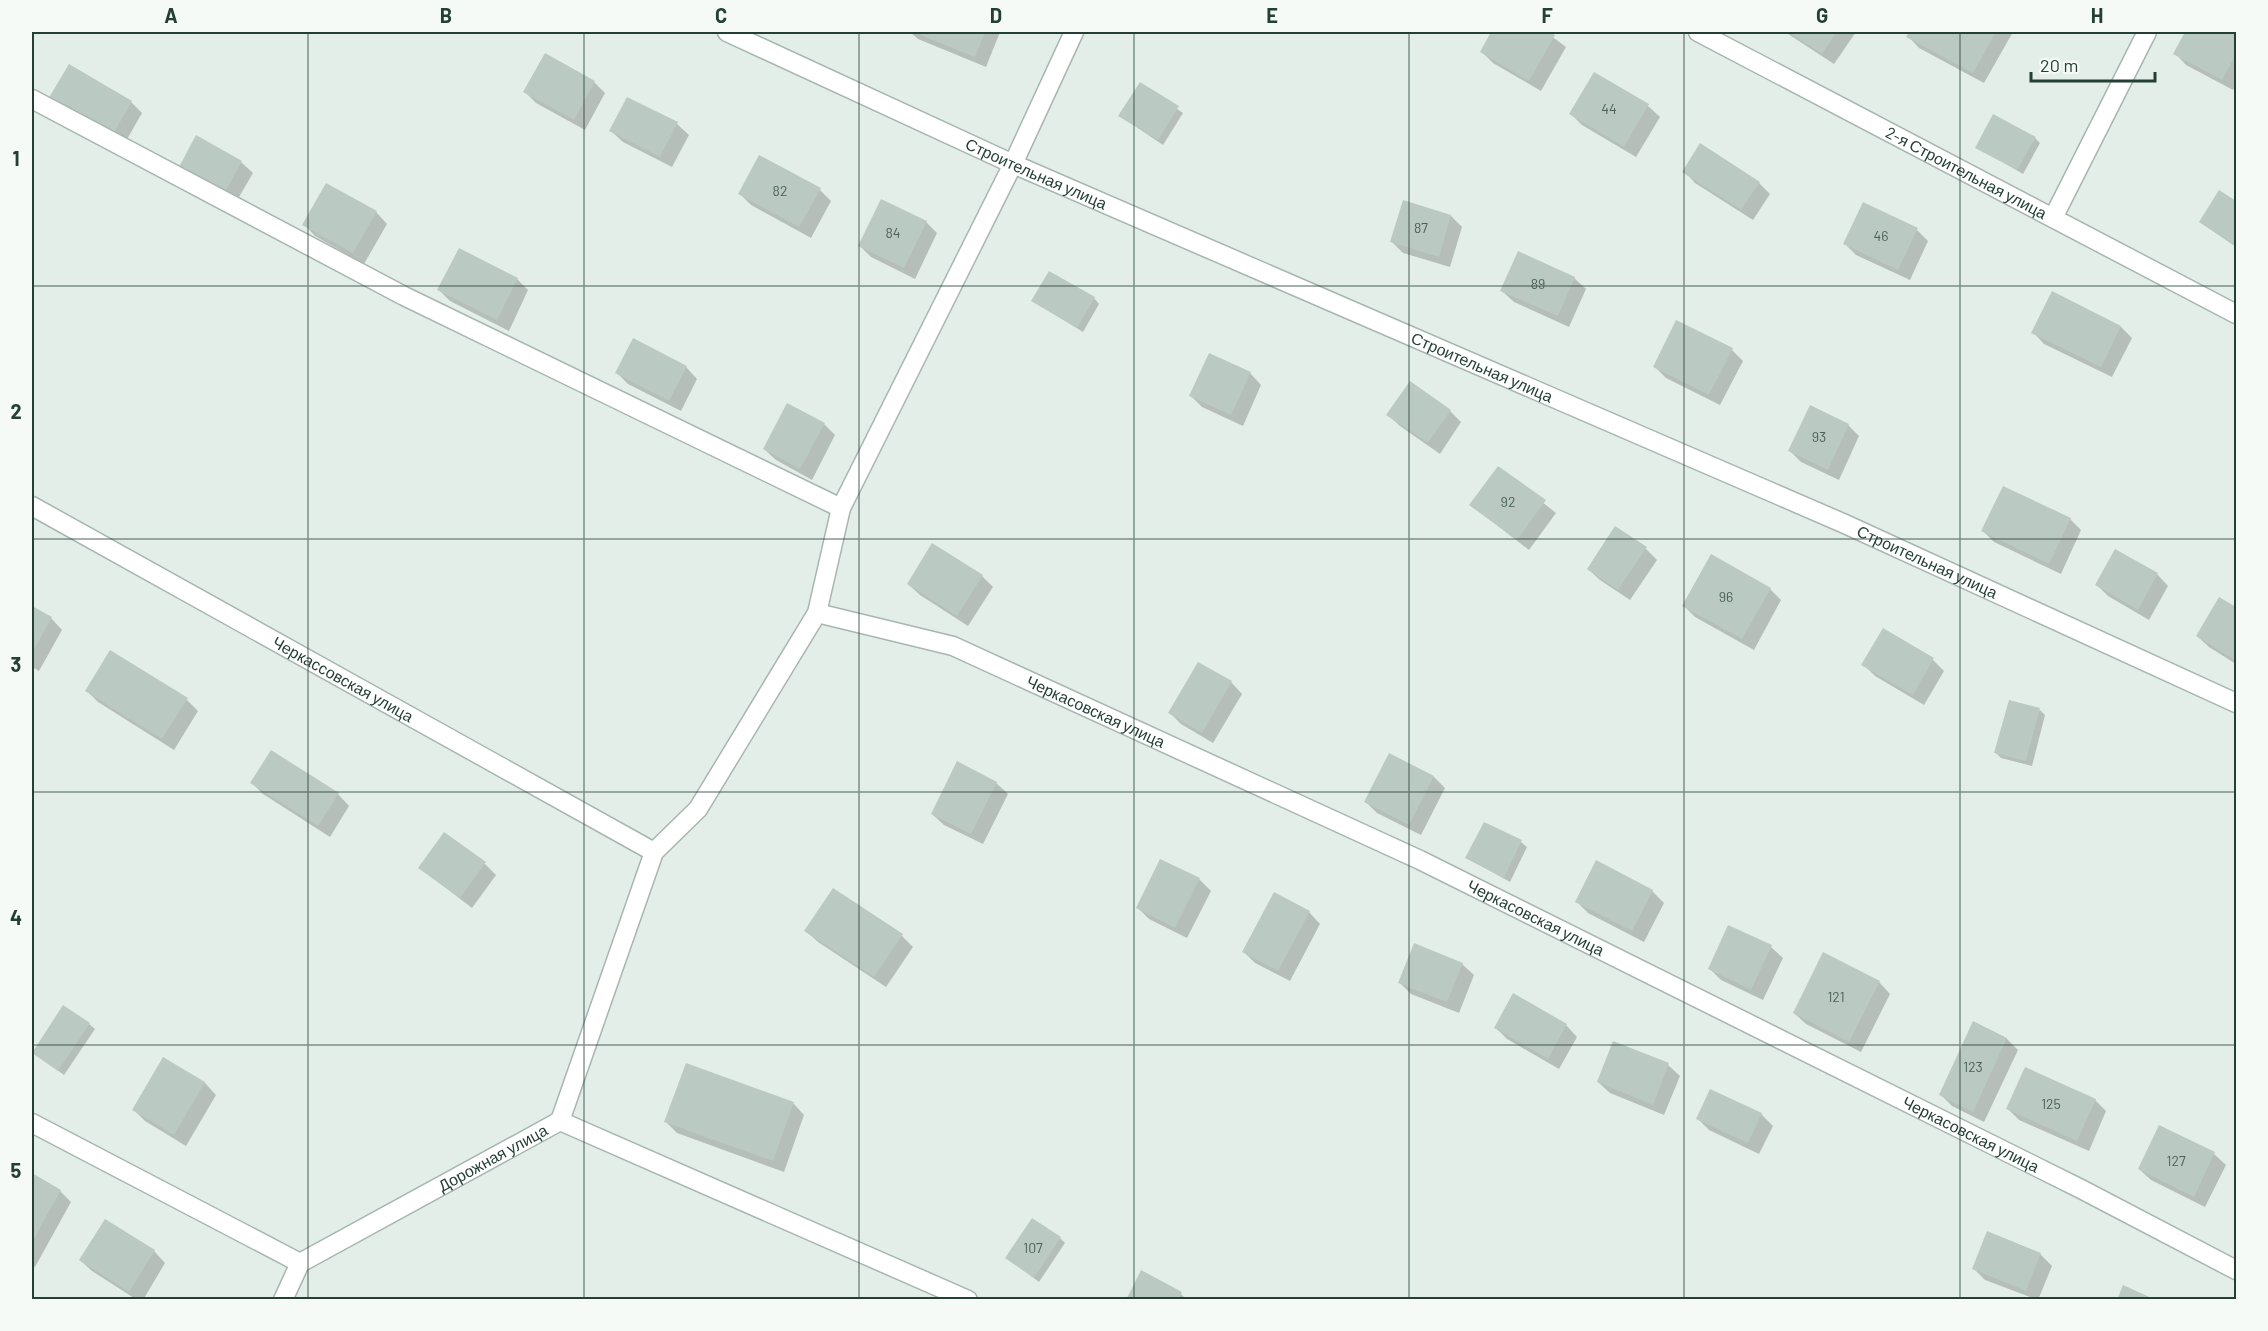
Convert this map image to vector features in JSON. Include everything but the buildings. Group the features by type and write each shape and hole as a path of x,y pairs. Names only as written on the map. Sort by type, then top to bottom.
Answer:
{"street":[{"name":"Строительная улица","path":"727,32 1013,164 1845,524 2236,703"},
{"path":"560,1120 654,852 698,809 817,614 841,508 1013,164 1074,32"},
{"name":"2-я Строительная улица","path":"1698,32 2236,314"},
{"path":"2053,218 2146,32"},
{"path":"32,99 404,296 841,508"},
{"name":"Черкассовская улица","path":"32,506 654,852"},
{"name":"Черкасовская улица","path":"817,614 952,646 1420,860 2081,1189 2236,1270"},
{"name":"Дорожная улица","path":"300,1263 560,1120 968,1299"},
{"path":"32,1123 300,1263 283,1299"}]}
